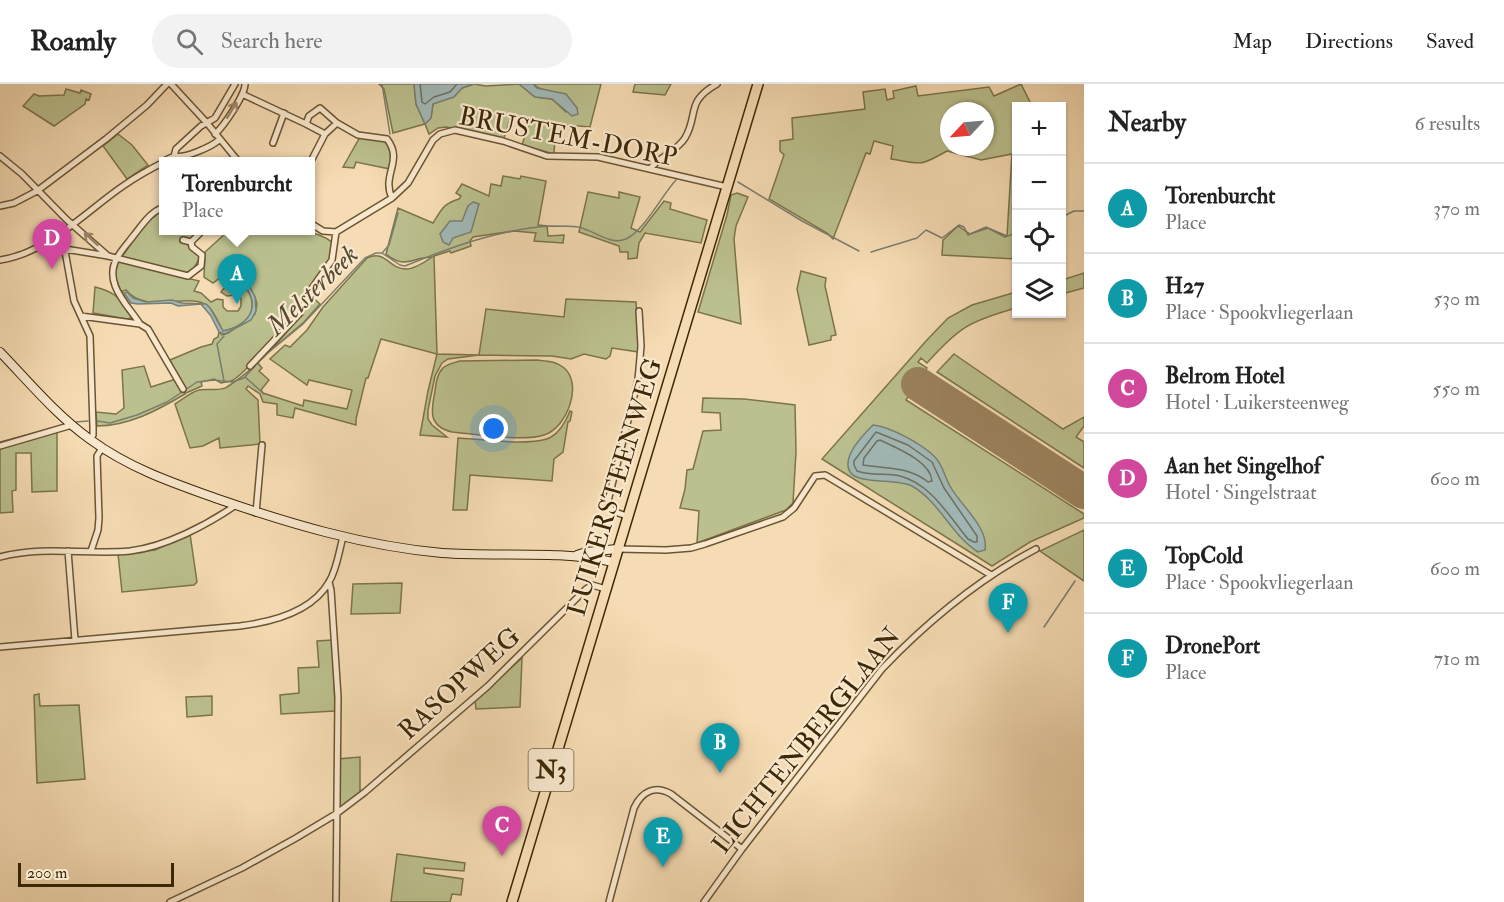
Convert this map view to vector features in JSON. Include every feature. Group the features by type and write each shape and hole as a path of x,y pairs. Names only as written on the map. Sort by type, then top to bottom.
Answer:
{"main road":[{"name":"LUIKERSTEENWEG","path":"512,902 758,84"},
{"path":"0,352 72,426 102,448 148,474 256,513 314,530 379,544 447,553 576,555 614,562"},
{"path":"576,555 617,549"}],"street":[{"path":"0,206 14,203 38,190 106,139 169,84 207,123 234,157"},
{"path":"219,140 212,146 180,157 174,156 176,149 215,118 236,84"},
{"path":"215,134 248,84"},
{"path":"650,170 656,161 684,140 696,102 702,94 717,84"},
{"path":"242,94 325,134"},
{"path":"306,124 309,116 320,108 337,123 358,135 379,137 389,141 395,156 388,184 392,198"},
{"path":"273,143 284,113"},
{"path":"313,157 325,134 337,123"},
{"name":"BRUSTEM-DORP","path":"336,232 392,198 408,183 434,140 441,134 455,130 502,141 547,156 598,157 727,187"},
{"path":"0,156 108,256"},
{"path":"0,260 24,254 60,233 125,185 159,165"},
{"path":"159,210 149,216 116,259 112,276 117,292 140,324 148,329 157,341 183,389"},
{"path":"250,366 300,313 310,291 332,260 336,232 323,231 315,226"},
{"path":"60,233 74,301 87,328 90,342 93,427 90,440"},
{"path":"191,242 199,235"},
{"path":"183,240 191,242"},
{"path":"65,249 108,256 188,276 201,266 202,255 192,247 191,242"},
{"path":"627,516 615,512 609,507 608,501 638,380 641,346 639,311"},
{"path":"81,316 140,324"},
{"path":"0,446 72,426"},
{"path":"256,513 262,445"},
{"path":"91,551 98,530 97,456 102,448"},
{"path":"617,549 683,549 726,537 790,513 815,476 825,475 991,575"},
{"path":"0,557 22,552 129,551 163,543 236,505"},
{"path":"0,647 260,624 278,619 309,603 329,582 343,537"},
{"name":"LICHTENBERGLAAN","path":"704,902 742,849 882,669 932,620 991,575 1036,549"},
{"path":"68,550 75,640"},
{"path":"329,582 332,590 338,698 336,902"},
{"name":"RASOPWEG","path":"170,902 259,858 336,814 365,792 480,693 586,589 592,585 606,589"},
{"path":"609,902 634,808 638,800 650,790 664,790 671,794 742,849"}],"green space":[{"path":"379,84 414,84 416,104 425,124 393,133 384,89"},
{"path":"474,84 486,86 519,84 535,97 552,99 566,112 577,108 562,97 533,84 601,84 590,127 556,124 554,154 522,145 530,121 511,116 504,138 446,127 438,128 429,134 425,124 431,118 433,104"},
{"path":"635,84 671,84 665,95 633,92"},
{"path":"1021,84 1030,102 1012,102 1012,154 981,160 966,156 994,156 994,102 940,102 940,155 920,163 891,159 893,146 874,141 870,154 866,153 833,239 827,233 769,199 784,155 780,151 780,141 793,139 792,118 865,109 863,92 885,89 887,100 894,98 893,91 916,86 918,96 989,87 994,96"},
{"path":"66,89 80,93 81,90 91,94 85,104 54,126 23,106 34,94 39,96 64,95"},
{"path":"118,134 132,145 148,165 127,179 103,146"},
{"path":"360,137 386,143 390,152 390,169 356,162 354,168 343,167"},
{"path":"1012,154 1012,259 942,255 943,240 958,226 970,234 988,228 1007,236"},
{"path":"503,176 520,179 521,176 546,181 538,225 547,226 548,236 564,235 563,243 534,241 536,233 514,231 473,237 470,241 471,246 434,256 437,354 381,339 368,378 366,378 356,425 295,408 293,418 277,415 277,404 263,402 260,394 248,386 246,389 258,400 260,444 220,448 219,438 203,446 190,448 175,404 199,390 224,388 258,363 262,368 259,371 269,380 261,390 263,393 303,406 304,400 347,409 352,390 309,380 307,385 270,359 285,345 290,347 307,330 323,307 367,258 379,256 395,266 409,269 432,257 404,262 386,254 398,208 433,223 443,208 459,199 461,196 456,193 462,184 489,196 491,184 501,186"},
{"path":"588,192 619,198 619,192 640,197 631,228 640,232 664,201 671,203 670,209 707,220 701,243 645,233 639,243 637,258 628,259 628,252 620,252 619,246 579,232"},
{"path":"737,193 748,197 736,226 734,239 741,324 698,312 731,195"},
{"path":"159,212 159,235 197,235 187,244 200,257 190,275 121,258 149,219"},
{"path":"315,234 333,243 330,257 315,286 293,316 243,372 230,381 221,383 214,379 201,382 202,386 186,393 170,360 212,344 219,332 222,335 228,333 255,314 257,304 255,297 244,278 245,272 240,263 213,283 204,277 205,252 224,235 230,235 233,239 238,235"},
{"path":"118,261 199,281 194,291 201,293 211,302 217,299 223,300 223,307 227,311 238,311 241,299 236,295 227,296 221,292 224,288 240,281 251,297 251,312 241,324 223,331 211,309 201,302 145,301 126,290 121,292 115,276"},
{"path":"801,271 826,278 825,286 836,335 831,336 831,340 809,345 797,289"},
{"path":"1084,273 1084,288 1066,293 1066,279"},
{"path":"95,287 117,297 132,316 131,318 93,313"},
{"path":"1012,293 1012,309 966,327 948,341 927,363 921,358 918,362 927,368 906,400 1084,514 1084,518 1030,542 992,566 822,459 948,318 972,305"},
{"path":"311,296 320,304 304,322 269,352 304,309"},
{"path":"566,299 636,302 639,352 612,348 610,356 606,359 584,354 571,359 552,356 479,355 486,309 564,317"},
{"path":"437,354 479,355 448,359 442,363 435,376 428,419 447,437 420,435"},
{"path":"954,354 1063,429 1084,417 1084,426 1076,437 1084,442 1084,468 937,372"},
{"path":"537,360 554,362 563,367 572,383 572,394 566,415 552,431 535,437 499,437 452,432 435,422 432,411 436,382 441,370 446,366 460,361"},
{"path":"144,366 151,387 176,379 185,394 132,420 97,426 96,412 116,414 124,408 122,370"},
{"path":"703,398 744,399 795,405 796,452 793,503 786,510 697,543 699,511 680,508 687,470 693,469 703,431 721,430 720,413 702,412"},
{"path":"570,411 572,412 563,452 554,459 552,481 470,475 467,510 453,510 458,438 520,442 543,440 557,432"},
{"path":"57,431 57,491 32,492 31,453 16,453 16,490 12,491 13,512 0,513 0,447"},
{"path":"1084,530 1084,581 1040,551"},
{"path":"190,534 197,582 194,585 122,592 118,554 155,550"},
{"path":"402,583 400,613 351,614 353,584"},
{"path":"333,640 335,711 281,714 280,695 299,693 298,668 319,667 317,641"},
{"path":"522,658 520,707 476,709 475,700"},
{"path":"39,694 40,706 79,705 85,779 37,783 34,695"},
{"path":"212,696 212,715 187,717 186,697"},
{"path":"360,757 360,792 338,810 338,759"},
{"path":"397,854 465,863 464,871 424,868 424,873 463,879 461,895 452,894 450,902 391,902"}],"water":[{"path":"414,84 474,84 462,88 454,97 433,104 431,118 425,124 416,104"},
{"path":"519,84 533,84 537,88 566,94 577,108 578,114 572,116 552,99 535,97"},
{"path":"473,202 479,204 471,232 453,238 449,245 443,242 440,234 450,221 462,221 468,206"},
{"path":"234,273 247,281 255,297 256,311 251,320 225,334 219,332 211,316 201,304 178,306 171,303 131,303 124,293 127,292 133,298 146,302 172,300 182,303 206,304 223,331 244,322 252,307 252,299 248,291 231,277"},
{"path":"873,425 906,437 935,457 948,482 983,533 985,550 978,552 969,545 930,501 912,486 897,482 861,479 850,472 848,460 851,453"}],"waterway":[{"path":"382,84 390,134"},
{"name":"Melsterbeek","path":"382,253 405,266 476,240 513,231 551,226 578,227 608,239 620,241 639,229 676,180"},
{"name":"Melsterbeek","path":"738,182 802,221 859,251"},
{"name":"Melsterbeek","path":"1066,215 1074,211 1084,211"},
{"path":"383,252 389,245 398,213"},
{"name":"Melsterbeek","path":"871,252 917,238 926,230 942,238 959,225 964,227 968,235 986,227 1005,237 1012,234"},
{"name":"Melsterbeek","path":"97,421 110,423 137,415 167,402 197,382 214,380 232,382 244,378 264,356 302,325 365,258 382,253"},
{"path":"224,336 217,344 224,381"},
{"path":"245,377 264,394"},
{"name":"Melsterbeek","path":"76,422 88,421"},
{"name":"Melsterbeek","path":"0,442 42,431"},
{"path":"1044,627 1075,581"}],"runway":[{"path":"918,384 1084,492"}],"place":[{"name":"Aan het Singelhof","path":"52,269"},
{"name":"Torenburcht","path":"237,304"},
{"name":"DronePort","path":"1008,633"},
{"name":"H27","path":"720,773"},
{"name":"Belrom Hotel","path":"502,856"},
{"name":"TopCold","path":"663,867"}]}
